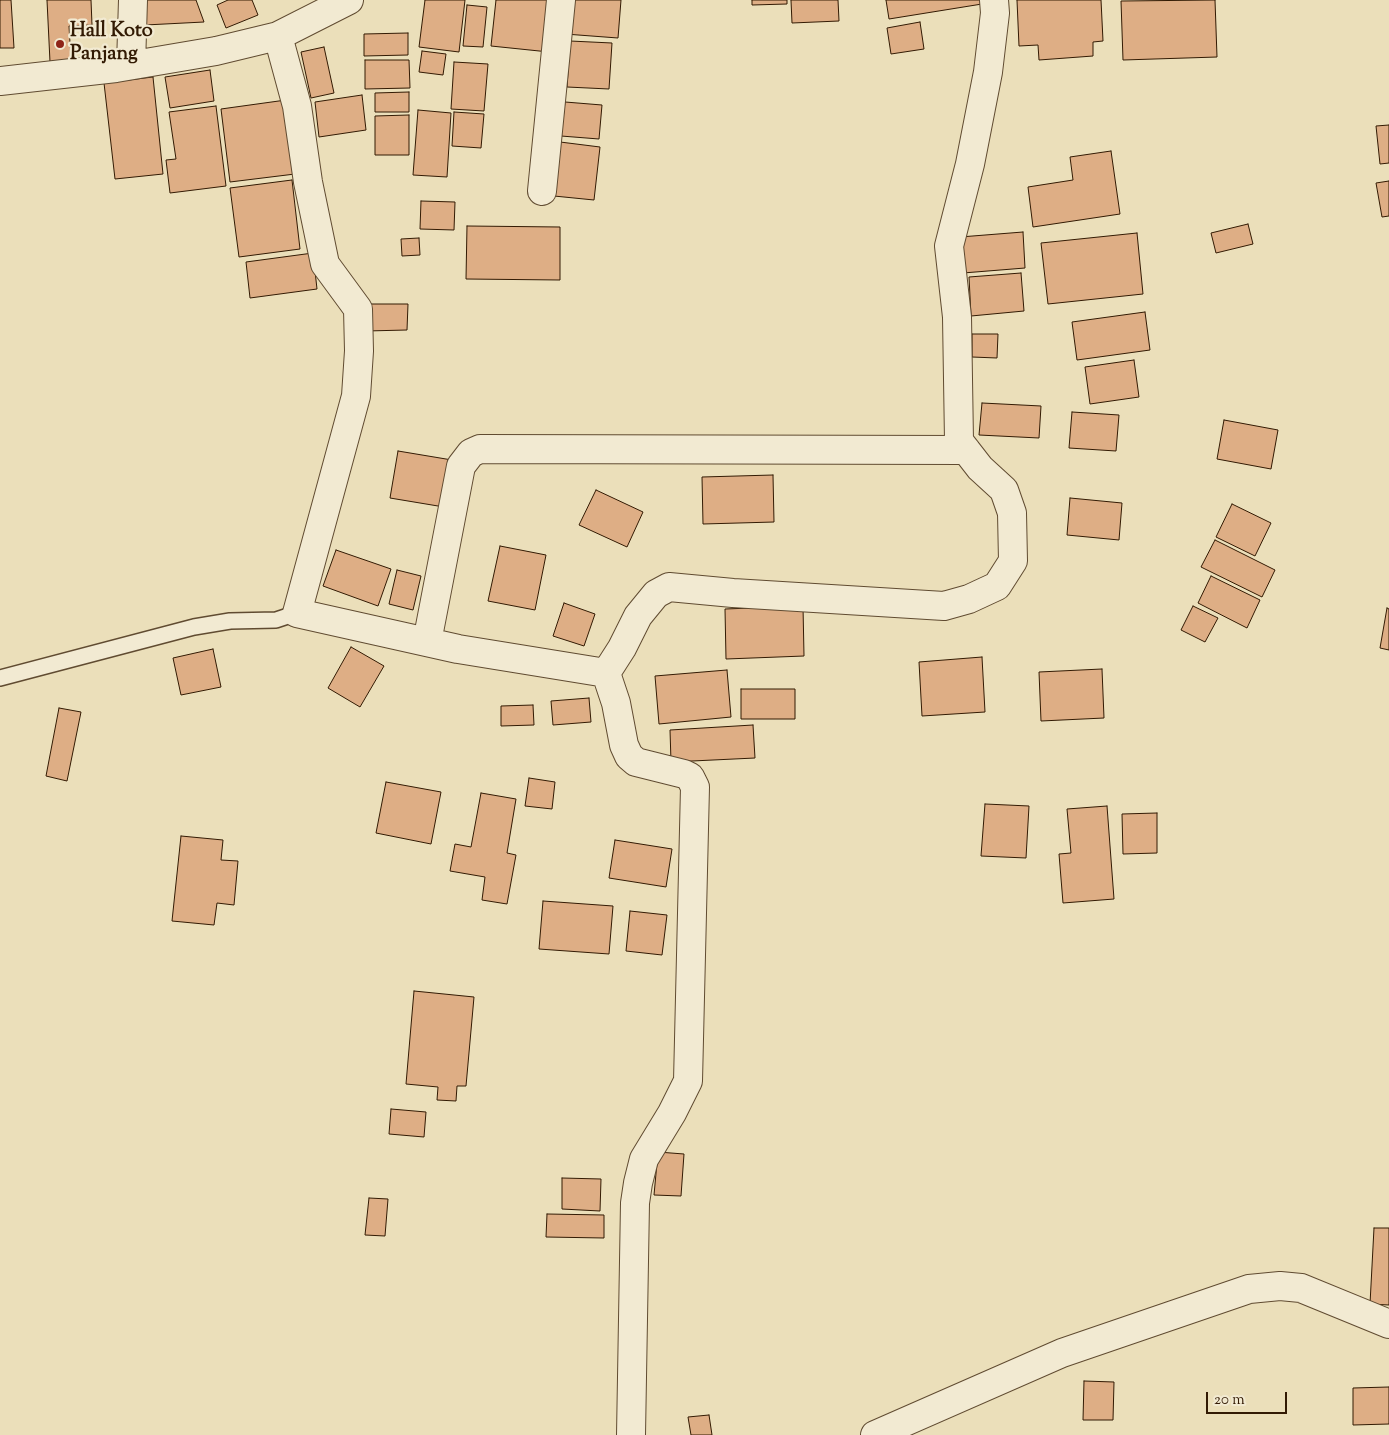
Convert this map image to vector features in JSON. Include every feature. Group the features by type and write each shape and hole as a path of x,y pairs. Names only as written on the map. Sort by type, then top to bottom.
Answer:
{"street":[{"path":"130,65 133,0"},
{"path":"0,81 116,68 216,51 278,36 349,0"},
{"path":"542,192 561,0"},
{"path":"606,672 622,648 638,616 656,594 669,587 733,594 944,606 969,599 997,586 1013,561 1012,513 1004,490 980,468 959,441 957,317 949,246 970,164 988,72 996,13 994,0"},
{"path":"278,36 297,106 308,182 325,264 358,309 359,334 356,396 297,613 458,649 606,672"},
{"path":"427,642 461,466 471,453 480,449 966,450"},
{"path":"606,672 616,702 624,745 629,756 636,762 684,774 690,778 695,787 688,1080 672,1113 644,1159 638,1183 635,1204 631,1435"},
{"path":"875,1435 1062,1353 1248,1289 1280,1286 1301,1288 1389,1324"}],"lane":[{"path":"0,678 194,627 230,621 276,620 297,613"}],"building":[{"name":"Hall Koto Panjang","path":"0,0 11,0 14,48 0,48"},
{"name":"Hall Koto Panjang","path":"47,0 91,0 92,25 69,26 71,60 50,62"},
{"path":"145,0 196,0 204,22 145,25"},
{"path":"228,0 252,0 258,15 226,28 217,5"},
{"path":"425,0 465,0 459,52 419,47"},
{"path":"496,0 555,0 549,52 491,46"},
{"path":"568,0 621,0 618,38 565,34"},
{"path":"752,0 787,0 787,4 752,5"},
{"path":"791,0 838,0 839,21 792,23"},
{"path":"886,0 981,0 982,4 889,19"},
{"path":"1017,0 1101,0 1103,41 1093,42 1093,56 1039,60 1038,45 1019,46"},
{"path":"1215,0 1217,57 1123,60 1121,1"},
{"path":"467,5 487,7 483,47 463,46"},
{"path":"920,22 924,49 891,54 887,28"},
{"path":"408,33 408,55 364,56 364,34"},
{"path":"570,41 612,43 609,89 567,87"},
{"path":"324,47 334,93 311,98 301,52"},
{"path":"422,51 446,54 443,75 419,72"},
{"path":"365,60 409,60 410,88 365,89"},
{"path":"454,62 488,64 484,111 451,109"},
{"path":"210,70 214,101 170,108 165,77"},
{"path":"153,77 163,174 115,179 104,83"},
{"path":"409,92 409,112 375,112 375,93"},
{"path":"362,95 366,130 319,137 315,102"},
{"path":"286,100 295,174 230,182 221,109"},
{"path":"565,102 602,105 599,139 561,136"},
{"path":"216,106 226,186 170,193 166,160 176,159 169,112"},
{"path":"418,110 451,113 447,177 413,175"},
{"path":"454,112 484,114 481,148 452,146"},
{"path":"409,115 409,155 375,155 375,116"},
{"path":"1389,125 1389,163 1380,164 1376,126"},
{"path":"560,142 600,147 594,200 554,196"},
{"path":"1111,151 1120,214 1033,227 1028,187 1073,180 1070,157"},
{"path":"292,180 300,249 239,257 230,188"},
{"path":"1389,181 1389,216 1382,217 1376,183"},
{"path":"421,201 455,202 454,230 420,229"},
{"path":"1248,224 1253,244 1216,253 1211,233"},
{"path":"467,226 560,227 560,280 466,279"},
{"path":"1023,232 1025,268 963,273 960,237"},
{"path":"1137,233 1143,294 1048,304 1041,243"},
{"path":"419,238 420,255 402,256 401,239"},
{"path":"313,253 317,289 250,298 246,262"},
{"path":"1021,273 1024,311 971,316 969,277"},
{"path":"367,304 408,304 407,330 366,331"},
{"path":"1145,312 1150,350 1077,360 1072,322"},
{"path":"972,334 998,334 997,358 972,357"},
{"path":"1134,360 1139,397 1090,404 1085,367"},
{"path":"982,403 1041,406 1039,438 979,435"},
{"path":"1072,412 1119,415 1116,451 1069,448"},
{"path":"1224,420 1278,430 1271,469 1217,459"},
{"path":"398,451 452,460 444,507 390,498"},
{"path":"773,475 774,522 703,524 702,477"},
{"path":"596,490 643,512 627,547 579,525"},
{"path":"1070,498 1122,503 1119,540 1067,535"},
{"path":"1232,504 1271,523 1255,556 1216,537"},
{"path":"1215,540 1275,570 1262,597 1201,567"},
{"path":"500,546 546,555 535,610 488,601"},
{"path":"336,550 391,569 378,606 323,586"},
{"path":"397,570 421,576 413,610 389,604"},
{"path":"1211,576 1260,600 1247,628 1198,603"},
{"path":"564,603 595,614 584,646 553,636"},
{"path":"803,606 804,656 726,659 725,609"},
{"path":"1193,606 1218,618 1205,642 1181,630"},
{"path":"1387,608 1389,609 1389,650 1380,648"},
{"path":"351,647 384,666 360,707 328,688"},
{"path":"213,649 221,687 181,695 173,658"},
{"path":"982,657 985,712 922,716 919,662"},
{"path":"1102,669 1104,718 1041,721 1039,672"},
{"path":"727,670 731,717 659,724 655,676"},
{"path":"741,689 795,689 795,719 741,719"},
{"path":"589,698 591,722 553,725 551,701"},
{"path":"533,705 534,725 501,726 501,706"},
{"path":"59,708 81,712 67,781 46,776"},
{"path":"753,725 755,758 671,762 670,730"},
{"path":"529,778 555,782 552,809 525,806"},
{"path":"386,782 441,792 431,844 376,833"},
{"path":"481,793 516,799 507,853 516,855 507,904 482,900 485,877 450,871 455,844 471,847"},
{"path":"985,804 1029,806 1026,858 981,856"},
{"path":"1107,806 1114,899 1063,903 1059,854 1071,853 1067,809"},
{"path":"1157,813 1157,853 1123,854 1122,814"},
{"path":"181,836 223,840 221,860 238,861 234,905 217,903 214,925 172,921"},
{"path":"615,840 672,849 666,887 609,878"},
{"path":"543,901 613,906 609,954 539,949"},
{"path":"630,911 667,915 662,955 626,951"},
{"path":"414,991 474,997 466,1086 457,1086 456,1101 437,1100 438,1087 406,1084"},
{"path":"391,1109 426,1112 424,1137 389,1134"},
{"path":"658,1152 684,1154 681,1196 654,1195"},
{"path":"562,1178 601,1179 600,1211 562,1209"},
{"path":"369,1198 388,1199 385,1236 365,1235"},
{"path":"547,1214 604,1215 604,1238 546,1237"},
{"path":"1374,1228 1389,1228 1389,1305 1370,1304"},
{"path":"1084,1381 1114,1382 1113,1420 1083,1420"},
{"path":"1389,1387 1389,1424 1353,1425 1353,1388"},
{"path":"709,1415 712,1435 691,1435 688,1417"}],"place":[{"name":"Hall Koto Panjang","path":"60,44"}]}
